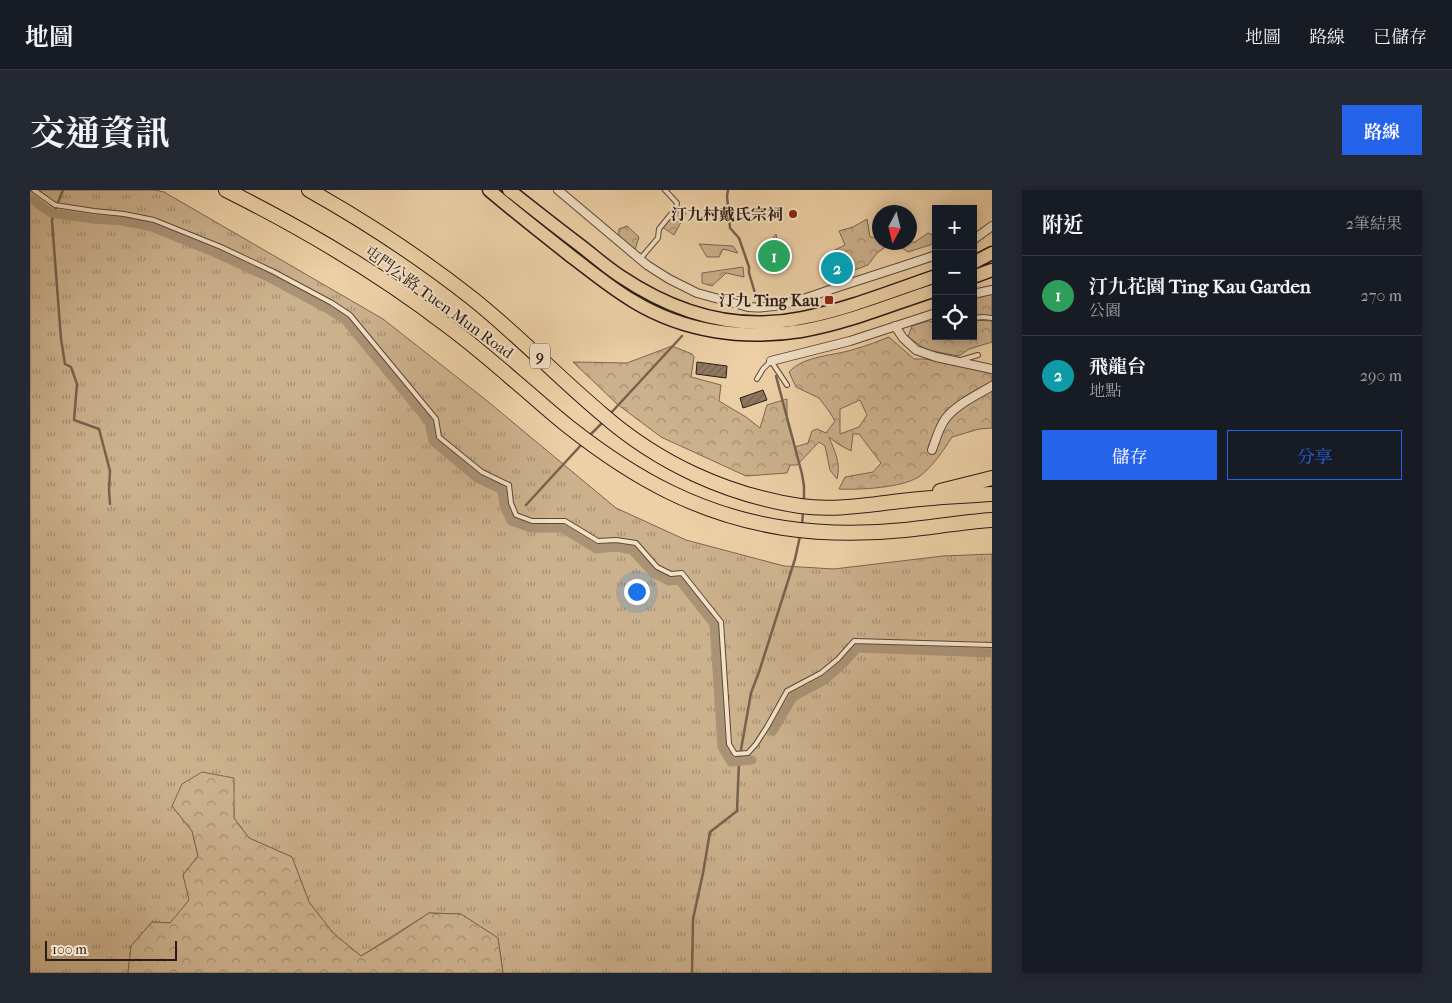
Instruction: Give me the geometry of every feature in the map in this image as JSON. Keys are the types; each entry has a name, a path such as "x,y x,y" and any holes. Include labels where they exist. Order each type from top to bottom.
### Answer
{"highway":[{"name":"屯門公路 Tuen Mun Road","path":"226,190 342,253 380,278 468,342 567,426 598,449 625,468 673,495 706,508 756,523 785,528 841,533 905,530 992,520"},
{"name":"屯門公路 Tuen Mun Road","path":"309,190 369,225 472,298 531,348 603,415 626,433 679,466 706,480 755,497 823,508 915,500 937,492 962,491"},
{"path":"962,491 992,478"},
{"path":"962,491 992,494"}],"main road":[{"path":"489,190 609,286 634,302 658,314 709,330 736,334 768,335 803,330 850,319 932,291"},
{"path":"509,190 618,275 641,290 671,305 710,318 766,323 804,318 854,304 932,277"},
{"path":"977,261 992,253"},
{"path":"977,276 992,270"}],"street":[{"path":"558,190 654,269 688,290 736,305 755,308 775,306 803,299 932,256"},
{"path":"977,237 992,226"},
{"path":"977,293 992,290"},
{"path":"771,361 850,341 932,315"},
{"path":"895,326 903,338 916,350 936,357 992,370"},
{"path":"932,450 938,431 954,409 992,386"}],"lane":[{"path":"34,190 54,205 154,220 230,251 332,303 350,315 436,418 439,437 482,472 509,485 511,503 516,515 532,521 565,521 598,541 616,540 636,543 657,567 670,574 682,573 722,622 729,744 735,754 748,753 756,744 787,691 821,673 854,641 992,646"},
{"path":"640,259 658,238 659,229 676,208 677,203 665,190"},
{"path":"977,318 992,318"},
{"path":"958,361 978,355"},
{"path":"757,379 771,361 787,385"}],"green space":[{"path":"30,190 155,190 164,192 383,319 486,400 616,508 686,540 784,566 834,569 943,556 992,554 992,973 503,973 498,938 461,914 429,913 361,956 333,933 309,902 292,857 249,838 234,818 233,778 172,806 192,831 198,856 183,875 190,900 170,923 152,922 131,946 128,973 30,973"},
{"path":"675,212 686,213 674,235 661,226"},
{"path":"867,219 870,237 872,237 872,250 881,250 868,265 849,272 830,275 846,258 833,251 845,245 839,231 853,227"},
{"path":"627,226 639,237 635,250 627,253 618,246 619,229"},
{"path":"928,233 932,234 932,244 917,249 917,241"},
{"path":"776,234 782,265 771,268 767,246"},
{"path":"699,244 733,246 738,253 723,249 719,257 707,257"},
{"path":"743,267 744,277 726,273 712,286 702,283 702,273"},
{"path":"992,294 992,316 977,317 977,296"},
{"path":"977,320 992,321 992,342 969,349 959,356 927,350 908,337 912,326 932,322 932,340 977,340"},
{"path":"889,337 914,359 925,359 992,372 992,428 979,429 952,437 929,468 912,480 892,486 858,489 839,489 845,477 873,472 881,463 859,434 853,434 851,451 829,437 838,463 837,479 830,470 825,446 819,442 797,465 790,465 787,473 746,476 661,437 617,404 573,362 627,363 672,346 692,354 694,357 691,377 721,385 719,401 760,428 767,405 787,399 787,421 795,447 808,443 812,431 817,429 826,433 835,421 819,398 796,387 789,372 795,366 811,359 847,351","holes":["860,400 867,415 859,427 840,434 840,409"]},
{"path":"202,772 234,778 234,818 249,838 292,857 309,902 333,933 361,956 429,913 461,914 498,938 503,973 128,973 131,946 152,922 170,923 189,900 183,875 198,856 192,831 172,806 182,784"}],"building":[{"path":"850,259 852,270 825,277 822,265"},
{"path":"697,362 727,366 726,378 696,374"},
{"path":"763,390 767,400 743,408 740,398"}],"waterway":[{"path":"63,190 52,221 61,339 65,364 71,367 77,384 74,420 99,429 110,471 110,504"},
{"path":"728,190 730,228 739,238 749,267 755,293"},
{"path":"30,198 51,213 123,221 152,227 270,278 345,320 429,422 433,441 477,478 502,490 504,505 511,521 531,528 562,528 596,549 616,547 632,550 653,573 669,581 679,580 714,624 722,747 731,762 752,760"},
{"path":"610,414 682,336"},
{"path":"776,376 802,474 804,501"},
{"path":"589,436 603,422"},
{"path":"526,505 582,444"},
{"path":"802,526 803,511"},
{"path":"692,973 693,919 710,832 737,811 739,761 751,693 795,559 800,536"},
{"path":"773,731 793,697 825,680 857,648 992,653"}],"place":[{"name":"汀九村戴氏宗祠","path":"793,214"},
{"name":"汀九花園 Ting Kau Garden","path":"774,256"},
{"name":"飛龍台","path":"837,268"},
{"name":"汀九 Ting Kau","path":"829,300"}]}
